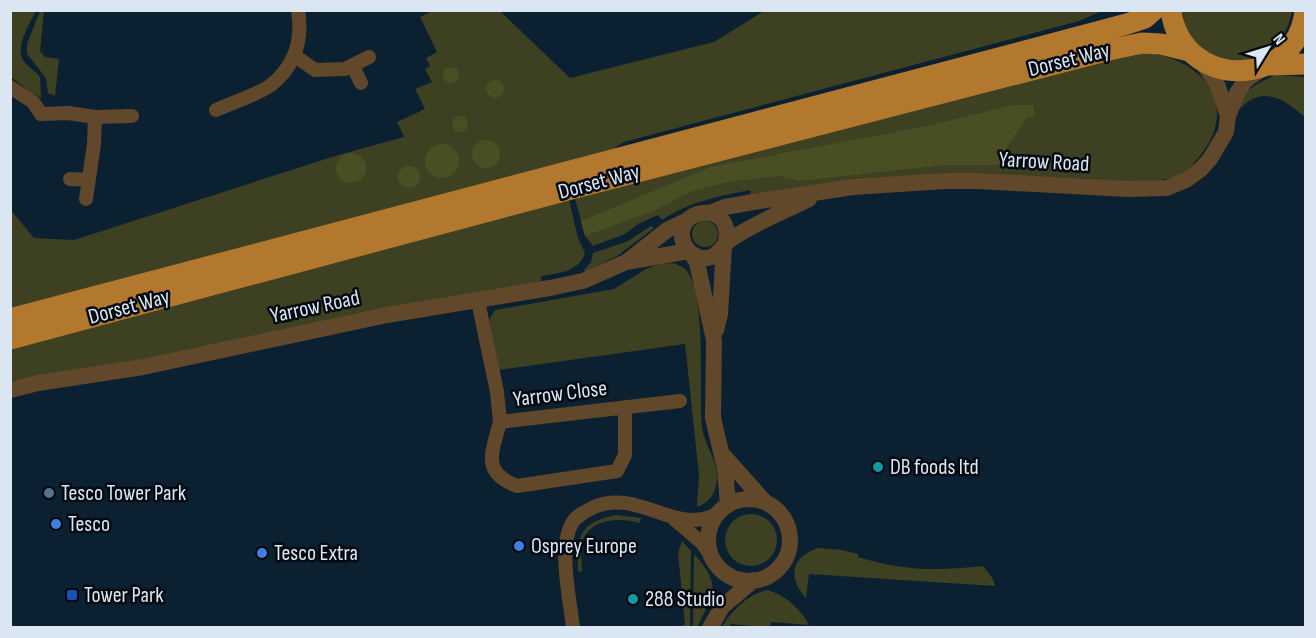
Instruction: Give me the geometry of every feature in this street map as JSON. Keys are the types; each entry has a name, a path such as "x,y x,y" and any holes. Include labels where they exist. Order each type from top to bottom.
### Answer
{"highway":[{"name":"Dorset Way","path":"10,319 1127,24 1145,18 1154,10"},
{"path":"1171,10 1177,33 1196,56"},
{"path":"1266,66 1291,48 1304,24 1305,10"},
{"name":"Dorset Way","path":"10,339 575,188 1109,50 1142,43 1161,44 1196,56 1217,69 1232,72 1247,72 1266,66 1305,64"}],"street":[{"path":"216,110 270,86 283,74 296,56 299,30 298,10"},
{"path":"296,56 315,70 345,69 369,57"},
{"path":"1196,56 1217,84 1228,116"},
{"path":"353,66 361,83"},
{"name":"Yarrow Road","path":"710,213 745,203 853,187 967,181 1128,189 1167,188 1185,180 1210,159 1226,132 1228,116 1237,93 1246,80 1266,66"},
{"path":"10,87 33,102 42,114 68,113 95,117 132,116"},
{"path":"86,199 94,144 95,117"},
{"path":"70,179 89,180"},
{"name":"Yarrow Road","path":"725,245 745,230 820,193"},
{"path":"714,340 697,263 682,239 682,232 688,220 698,213 710,213 717,216 726,227 720,314 714,340 713,418 725,469 722,510 709,532 709,547 724,582 722,608"},
{"name":"Yarrow Road","path":"10,390 38,383 143,367 387,315 583,281 626,262 662,234 688,220"},
{"path":"690,252 702,258 709,258 715,256 725,245"},
{"name":"Yarrow Road","path":"626,262 690,252"},
{"name":"Yarrow Close","path":"478,301 501,422 491,457 495,472 504,481 517,486 616,471 625,455 625,407"},
{"name":"Yarrow Close","path":"501,422 680,401"},
{"path":"673,517 702,543 716,564 733,577 754,580 765,578 775,572 789,549 788,527 776,510 765,502 722,454"},
{"path":"573,627 566,557 568,536 573,522 583,512 602,504 625,502 689,521 706,520 744,500 765,502"},
{"path":"710,627 722,608 754,580"}],"green space":[{"path":"1292,10 1286,29 1276,44 1261,55 1245,60 1228,61 1211,56 1197,45 1187,29 1182,11"},
{"path":"10,11 36,11 24,35 21,55 40,77 41,98 11,77"},
{"path":"40,11 44,11 40,51 45,57 59,59 55,96 48,93 46,78 27,54 27,44"},
{"path":"432,11 500,11 570,78 714,42 764,11 1102,11 1079,21 624,142 613,149 11,310 10,209 34,238 74,240 335,156 404,137 397,122 425,109 415,89 432,82 425,69 430,66 426,58 437,52 420,17"},
{"path":"1124,53 1152,53 1175,60 1191,68 1212,92 1217,107 1216,123 1211,140 1199,157 1185,171 1176,176 1140,182 1061,178 751,195 750,190 694,204 662,220 658,215 638,224 625,234 593,246 585,236 575,199"},
{"path":"451,67 457,69 459,75 457,81 451,83 445,81 443,75 445,69"},
{"path":"1276,75 1305,77 1305,117 1288,104 1264,96 1255,98 1238,111 1243,97 1251,88"},
{"path":"495,80 501,83 504,89 501,95 495,98 489,95 486,89 489,83"},
{"path":"1013,105 1033,105 1035,116 1027,117 1004,152 1015,165 943,165 799,181 779,176 728,182 690,192 653,211 585,236 581,221 711,167 927,126"},
{"path":"460,116 466,118 468,124 466,130 460,132 454,130 452,124 454,118"},
{"path":"486,140 496,144 500,154 496,164 486,168 476,164 472,154 476,144"},
{"path":"442,144 454,149 459,161 454,173 442,178 430,173 425,161 430,149"},
{"path":"351,153 357,154 365,162 365,174 357,182 351,183 345,182 337,174 336,168 337,162 345,154"},
{"path":"409,166 417,169 420,177 417,185 409,188 401,185 398,177 401,169"},
{"path":"569,200 578,238 585,253 573,268 541,276 542,283 172,356 11,381 11,349"},
{"path":"705,221 714,225 718,234 714,243 705,247 696,243 692,234 696,225"},
{"path":"651,226 654,228 617,256 585,272 593,253 628,241"},
{"path":"673,263 685,269 692,281 697,298 701,344 702,427 717,473 716,485 709,500 697,507 699,475 685,344 499,370 490,324 490,318 495,310 614,289 646,269 659,264"},
{"path":"746,514 756,514 766,518 773,525 777,540 773,555 766,562 756,566 746,566 736,562 729,555 725,545 725,535 729,525 736,518"},
{"path":"616,515 641,518 640,523 615,520 606,521 592,528 582,542 582,571 578,572 578,549 582,533 594,522"},
{"path":"682,541 691,551 690,627 671,627 685,625 678,553"},
{"path":"818,548 842,550 875,562 905,567 950,569 983,566 993,579 995,586 809,574 806,598 796,583 795,569 802,557"},
{"path":"694,554 709,574 712,582 711,598 697,628 693,627"},
{"path":"767,590 792,603 809,625 771,622 770,627 731,624 729,627 722,627 741,604"}],"place":[{"name":"DB foods ltd","path":"878,467"},
{"name":"Tesco Tower Park","path":"49,493"},
{"name":"Tesco","path":"56,524"},
{"name":"Osprey Europe","path":"519,546"},
{"name":"Tesco Extra","path":"262,553"},
{"name":"Tower Park","path":"72,595"},
{"name":"288 Studio","path":"633,599"}]}
